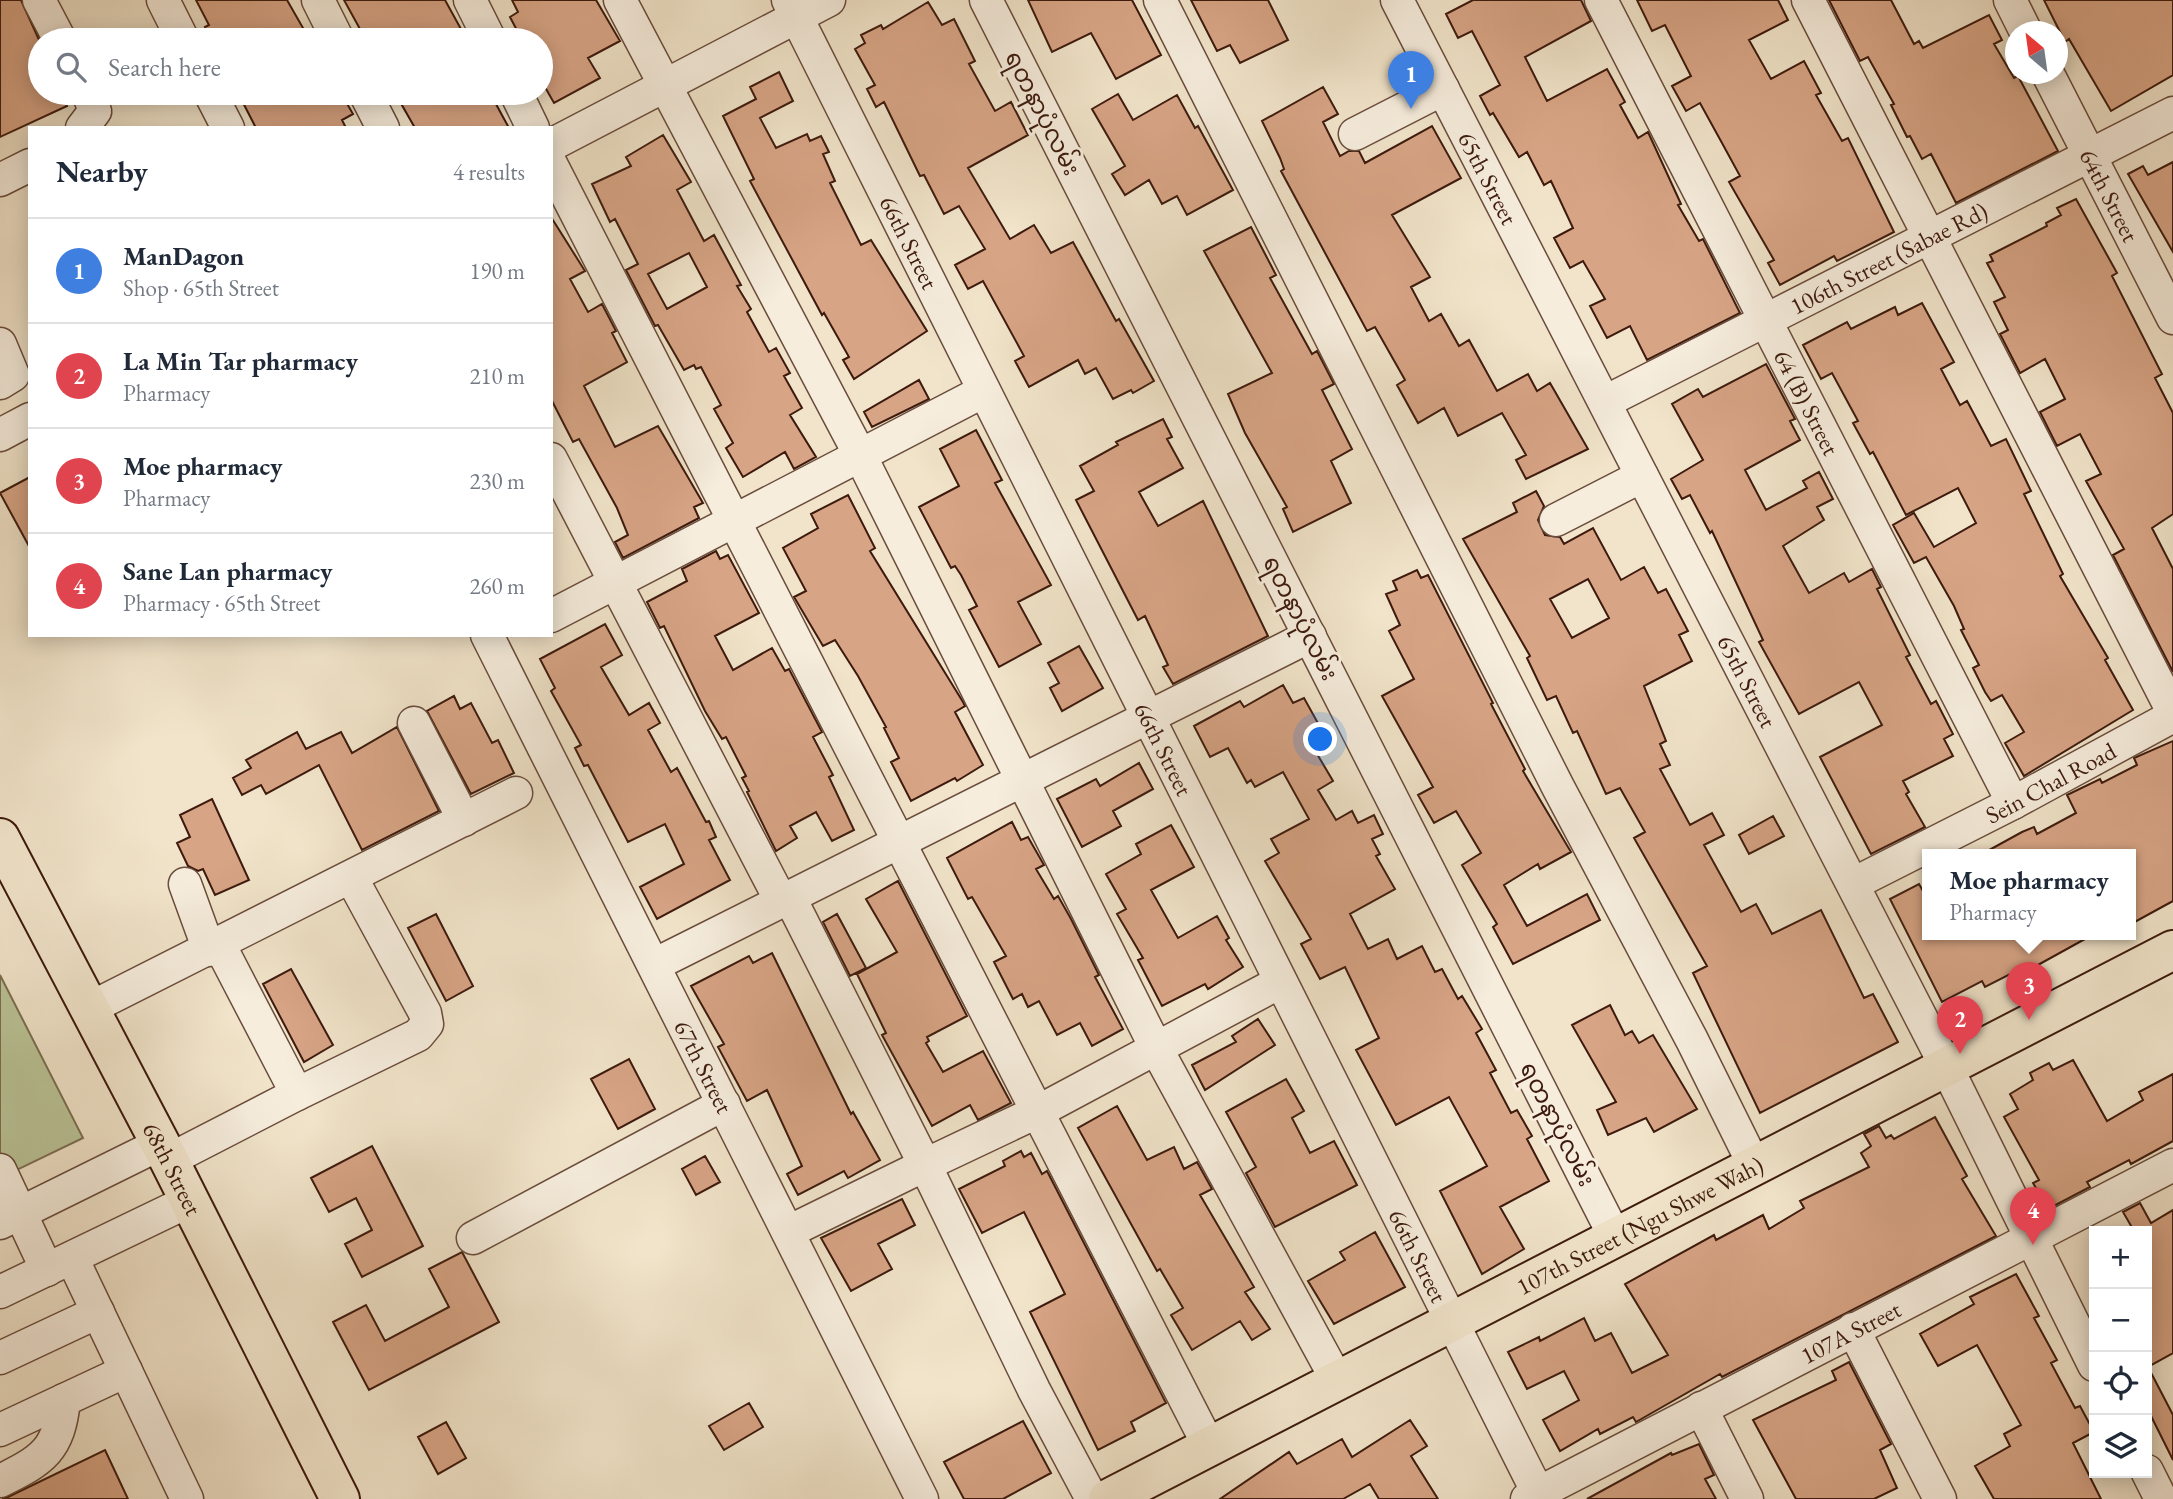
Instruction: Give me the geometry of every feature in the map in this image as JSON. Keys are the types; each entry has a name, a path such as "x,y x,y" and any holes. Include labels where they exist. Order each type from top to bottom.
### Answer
{"main road":[{"name":"68th Street","path":"0,838 164,1152 340,1499"},
{"name":"107th Street (Ngu Shwe Wah)","path":"1108,1499 2173,950"}],"street":[{"path":"39,0 54,28"},
{"path":"163,0 177,28"},
{"path":"318,0 332,28"},
{"path":"470,0 484,28"},
{"path":"620,0 860,455 1156,1048 1337,1380"},
{"path":"553,144 664,86 792,8 828,0"},
{"name":"ရတနာပုံလမ်း","path":"986,0 1615,1237"},
{"path":"1160,0 1558,787 1692,1040 1754,1165"},
{"name":"65th Street","path":"1397,0 1946,1066 2089,1355"},
{"name":"64 (B) Street","path":"1601,0 2013,803"},
{"path":"1808,0 2173,714"},
{"path":"2010,0 2020,21"},
{"name":"66th Street","path":"792,8 1451,1321 1535,1497"},
{"name":"64th Street","path":"2053,84 2173,318"},
{"path":"1355,134 1443,89"},
{"path":"84,126 95,111 93,105"},
{"path":"216,105 227,126"},
{"path":"371,105 382,126"},
{"path":"522,105 532,126"},
{"name":"106th Street (Sabae Rd)","path":"1605,402 2173,113"},
{"path":"0,180 28,166"},
{"path":"553,168 1040,1111 1209,1446"},
{"path":"0,344 13,375 0,383"},
{"path":"553,615 984,391"},
{"path":"0,435 28,420"},
{"path":"553,463 925,1165 1034,1390 1092,1499"},
{"path":"1556,520 1642,476"},
{"path":"654,965 1310,636"},
{"name":"67th Street","path":"499,639 654,965 922,1499"},
{"name":"Sein Chal Road","path":"1922,849 2013,803 2173,714"},
{"path":"414,723 464,820"},
{"path":"88,1009 516,793"},
{"name":"Sein Chal Road","path":"1853,884 1922,849"},
{"path":"10,1218 297,1094 418,1035 427,1024 425,1013 351,877"},
{"path":"185,884 214,947 297,1094"},
{"path":"788,1232 1040,1111 1280,982"},
{"path":"473,1238 724,1104"},
{"name":"107A Street","path":"1535,1497 1701,1408 2173,1165"},
{"path":"0,1170 10,1218 60,1264 98,1312 178,1492"},
{"path":"0,1292 189,1201"},
{"path":"0,1358 98,1312"},
{"path":"1853,1329 1940,1499"},
{"path":"0,1430 126,1371"},
{"path":"0,1481 34,1465 52,1447 61,1426 64,1400"},
{"path":"1701,1408 1747,1499"},
{"path":"2150,1478 2161,1499"}],"green space":[{"path":"0,975 83,1138 0,1178"}],"building":[{"path":"0,0 21,0 34,28 28,28 28,105 67,106 0,137"},
{"path":"196,0 287,0 303,28 206,28 209,25"},
{"path":"344,0 445,0 460,28 359,28"},
{"path":"512,0 596,0 620,41 588,58 600,78 554,103 553,28 516,28 510,17 518,12"},
{"path":"1028,0 1132,0 1161,55 1116,79 1091,33 1052,52"},
{"path":"1191,0 1268,0 1288,40 1240,63 1230,45 1217,51"},
{"path":"1473,0 1581,0 1591,21 1525,57 1547,101 1607,69 1625,102 1620,105 1638,138 1648,132 1681,204 1678,205 1699,241 1703,239 1740,313 1647,360 1630,326 1607,338 1590,306 1605,299 1583,261 1570,268 1554,238 1573,228 1551,181 1544,185 1527,152 1519,157 1493,113 1490,115 1480,96 1500,85 1472,31 1458,38 1446,14"},
{"path":"1637,0 1778,0 1788,20 1749,40 1771,79 1804,61 1821,93 1816,95 1842,141 1848,138 1894,232 1837,261 1834,256 1780,285 1768,263 1774,260 1729,182 1740,176 1700,103 1686,111 1672,86 1691,76 1665,25 1652,31"},
{"path":"1829,0 1891,0 1914,44 1919,41 1923,48 1989,15 2002,40 1994,44 2005,63 2005,84 2022,84 2058,151 1956,203 1931,154 1922,159 1910,136 1907,137 1891,105 1894,104 1868,57 1860,61"},
{"path":"2044,0 2173,0 2173,75 2111,111 2068,40 2068,21 2054,21"},
{"path":"928,2 942,25 954,19 975,61 969,64 995,111 1011,102 1028,135 968,168 1010,239 1034,225 1051,253 1073,242 1116,321 1119,319 1154,381 1133,393 1131,390 1113,399 1096,368 1085,374 1078,360 1029,387 1015,361 1024,356 983,281 968,289 955,265 985,249 959,206 944,214 924,175 920,176 884,102 876,107 867,89 875,85 855,49 865,43 861,35 881,25 883,29"},
{"path":"779,72 793,101 760,118 776,148 807,134 810,141 821,136 829,152 823,154 835,181 830,183 861,245 871,240 927,331 854,379 843,360 849,357 824,313 822,315 750,181 754,179 723,116 756,99 750,87"},
{"path":"1323,87 1338,114 1323,122 1340,156 1349,151 1359,151 1365,163 1432,126 1461,178 1392,215 1430,277 1411,287 1429,321 1441,314 1459,346 1469,340 1497,391 1528,374 1537,391 1550,383 1588,449 1526,479 1516,460 1526,455 1502,413 1458,436 1444,408 1418,423 1397,385 1405,380 1375,327 1367,331 1281,171 1284,169 1280,158 1262,121"},
{"path":"1118,94 1133,120 1177,95 1195,128 1198,126 1233,190 1187,215 1177,196 1162,204 1149,180 1125,195 1112,174 1125,166 1092,109"},
{"path":"244,105 348,105 353,114 342,120 345,126 255,126"},
{"path":"402,105 497,105 508,126 414,126"},
{"path":"663,135 691,182 677,190 704,241 714,235 741,285 737,286 751,309 747,312 769,352 776,348 790,373 784,376 802,408 790,415 816,457 794,469 785,452 743,477 726,448 733,443 714,409 721,405 701,367 696,369 694,365 684,370 658,325 655,326 626,270 638,264 615,219 610,222 592,184 631,166 626,157","holes":["689,253 707,287 667,309 648,274"]},
{"path":"2173,162 2173,252 2128,174 2143,166 2148,175"},
{"path":"2076,199 2117,273 2112,276 2162,374 2155,378 2173,413 2173,514 2152,528 2173,569 2173,672 2113,555 2124,549 2086,481 2101,474 2080,434 2057,446 2040,412 2065,399 2045,359 2020,373 2000,334 2008,330 1994,302 2005,297 1987,263 1993,261 1990,255 2047,226 2046,223 2061,215 2057,208"},
{"path":"553,220 585,271 570,279 588,312 602,304 616,331 612,333 627,362 584,386 615,447 658,426 703,503 694,507 699,518 623,558 615,542 628,535 617,508 579,439 573,442 553,403"},
{"path":"1251,227 1276,275 1270,278 1312,354 1317,351 1334,384 1322,390 1352,449 1331,461 1351,503 1293,532 1283,509 1287,507 1245,433 1228,394 1272,373 1204,251"},
{"path":"1922,303 1954,362 1941,369 1960,405 1967,401 1991,446 2006,439 2031,491 2024,494 2063,574 2060,576 2108,658 2105,660 2133,710 2024,776 2005,743 2024,732 2002,695 1991,701 1985,692 1973,668 1979,665 1961,630 1964,629 1954,606 1926,557 1914,563 1893,525 1914,513 1934,547 1976,523 1958,488 1906,515 1873,452 1870,454 1853,423 1858,421 1832,373 1821,379 1803,345 1847,322 1851,329 1895,307 1898,315"},
{"path":"1766,364 1795,419 1790,421 1800,440 1745,470 1766,510 1807,488 1803,481 1819,472 1833,499 1817,507 1824,520 1783,546 1809,593 1844,573 1849,582 1872,569 1881,587 1877,589 1910,655 1906,657 1931,704 1936,701 1953,734 1944,739 1953,756 1903,781 1909,792 1906,794 1925,827 1871,854 1820,757 1882,725 1859,682 1799,714 1759,642 1763,640 1712,531 1710,533 1690,495 1682,499 1671,479 1703,460 1672,404 1698,389 1703,397"},
{"path":"919,380 929,399 872,427 864,412"},
{"path":"1163,419 1172,437 1167,439 1183,468 1139,492 1158,526 1203,501 1268,636 1173,684 1163,667 1168,665 1145,616 1138,620 1076,500 1094,491 1080,466 1118,445 1116,442"},
{"path":"976,430 1002,480 995,483 1051,585 1018,602 1041,644 999,667 969,610 977,606 955,566 951,568 919,507 959,486 940,449"},
{"path":"28,478 28,544 0,493"},
{"path":"1536,491 1544,506 1538,520 1545,535 1560,537 1564,544 1593,528 1621,580 1644,567 1658,593 1666,589 1688,631 1679,635 1692,661 1644,686 1666,741 1660,744 1670,765 1660,769 1690,825 1712,813 1724,835 1704,845 1741,912 1756,904 1772,934 1821,910 1864,998 1873,994 1898,1042 1760,1113 1693,973 1707,966 1634,838 1645,832 1620,788 1606,794 1577,731 1573,733 1556,696 1547,700 1527,658 1530,656 1463,539 1517,512 1513,503","holes":["1588,579 1609,618 1572,638 1550,599"]},
{"path":"848,495 875,548 870,551 965,706 955,712 983,765 957,781 955,778 911,801 891,762 899,758 884,728 886,727 858,676 835,640 823,646 794,597 806,591 783,548 818,528 811,514"},
{"path":"716,551 720,559 728,555 759,613 715,636 733,670 772,648 785,671 789,669 822,732 813,737 833,775 829,777 854,830 832,841 816,812 790,826 797,838 776,851 747,792 749,791 742,778 746,776 726,737 722,739 705,711 664,626 660,628 647,602 687,581 682,569"},
{"path":"1417,570 1421,578 1428,575 1525,769 1523,771 1571,852 1540,869 1538,864 1504,885 1527,926 1587,894 1600,920 1513,964 1493,927 1497,924 1462,865 1481,853 1456,811 1434,823 1418,795 1433,787 1382,696 1414,679 1389,631 1400,625 1386,594 1397,590 1393,581"},
{"path":"605,624 622,655 601,667 629,715 649,703 660,723 648,730 671,772 677,768 706,822 709,821 716,837 709,840 730,880 657,919 640,887 684,864 665,824 628,842 588,765 584,766 575,748 581,745 551,691 555,688 540,659"},
{"path":"1079,646 1103,688 1062,711 1050,688 1059,683 1048,663"},
{"path":"1283,685 1293,703 1304,698 1324,734 1310,742 1333,781 1318,790 1336,820 1352,811 1358,823 1374,815 1383,834 1372,839 1380,854 1376,856 1395,889 1350,914 1368,949 1388,939 1397,959 1422,946 1435,972 1442,969 1458,999 1462,996 1482,1029 1476,1033 1496,1070 1490,1073 1511,1113 1517,1110 1532,1136 1527,1139 1549,1181 1500,1207 1524,1249 1482,1274 1440,1191 1487,1166 1449,1097 1396,1125 1356,1050 1379,1038 1345,967 1320,979 1301,944 1311,939 1265,861 1279,853 1271,839 1309,819 1283,772 1255,787 1251,780 1247,783 1228,748 1210,757 1194,726 1240,701 1244,707"},
{"path":"454,696 460,709 471,703 492,743 498,740 514,773 471,794 427,711"},
{"path":"397,727 439,811 362,850 319,765 266,794 261,785 242,795 233,778 251,768 246,760 297,732 306,749 341,732 352,753"},
{"path":"2173,741 2173,901 2136,921 2136,849 1991,849 2034,827 2037,834 2076,813 2067,795 2100,779 2102,783 2137,765 2134,758"},
{"path":"1139,763 1153,789 1113,811 1121,826 1082,847 1057,799 1096,779 1100,786"},
{"path":"212,799 249,880 215,895 203,869 198,871 188,866 177,843 190,837 180,815"},
{"path":"1773,816 1784,836 1749,854 1739,835"},
{"path":"1012,822 1021,840 1028,837 1044,865 1036,869 1054,899 1058,896 1071,919 1099,975 1095,977 1123,1029 1092,1046 1080,1023 1057,1035 1039,1001 1028,1007 1022,994 1013,999 994,962 1006,956 972,897 968,899 947,858"},
{"path":"1171,825 1194,867 1151,890 1178,938 1217,916 1229,938 1226,940 1243,967 1208,989 1205,984 1162,1006 1138,960 1143,958 1117,914 1126,909 1106,874 1141,854 1136,844"},
{"path":"898,881 967,1016 927,1037 929,1041 926,1043 943,1072 983,1051 1011,1103 978,1120 970,1105 932,1126 882,1035 886,1033 857,974 897,952 866,899"},
{"path":"1919,884 1922,889 1922,940 2083,940 2027,971 2024,967 1985,987 1982,981 1942,1002 1890,899"},
{"path":"436,914 473,986 446,1001 408,928"},
{"path":"837,914 866,968 850,976 823,922"},
{"path":"772,953 851,1114 853,1112 880,1160 848,1178 844,1171 798,1195 787,1174 802,1166 767,1090 747,1101 718,1047 724,1044 691,986 749,956 753,963"},
{"path":"291,969 333,1045 304,1062 263,984"},
{"path":"1610,1005 1625,1035 1632,1031 1639,1043 1653,1035 1697,1109 1654,1132 1646,1118 1608,1135 1597,1110 1616,1102 1572,1025"},
{"path":"1258,1019 1275,1045 1205,1090 1192,1065 1236,1042 1232,1036"},
{"path":"629,1059 655,1109 618,1129 591,1079"},
{"path":"2073,1060 2107,1121 2143,1100 2139,1092 2173,1074 2173,1141 2131,1164 2129,1160 2087,1182 2090,1187 2048,1209 2033,1183 2039,1180 2004,1117 2018,1109 2010,1094 2033,1080 2030,1073 2049,1063 2053,1070"},
{"path":"1286,1079 1304,1111 1292,1118 1310,1153 1334,1141 1357,1185 1275,1227 1246,1173 1256,1167 1226,1112"},
{"path":"1117,1106 1147,1160 1174,1147 1184,1169 1197,1162 1212,1189 1200,1195 1254,1287 1245,1292 1270,1329 1252,1340 1240,1321 1192,1350 1171,1315 1183,1308 1160,1269 1157,1271 1078,1128"},
{"path":"1935,1117 1967,1176 1962,1179 1996,1236 1722,1377 1720,1374 1636,1422 1633,1417 1600,1434 1598,1429 1560,1451 1543,1420 1579,1400 1564,1371 1527,1389 1508,1352 1539,1337 1540,1341 1584,1318 1595,1341 1611,1333 1632,1373 1668,1355 1625,1284 1714,1235 1716,1240 1763,1215 1769,1229 1804,1208 1800,1201 1869,1167 1861,1153 1871,1146 1864,1134 1879,1126 1886,1138 1891,1135 1894,1139"},
{"path":"372,1146 423,1246 362,1277 345,1244 372,1230 356,1198 329,1212 311,1178"},
{"path":"1021,1151 1024,1157 1031,1153 1042,1174 1047,1171 1166,1403 1131,1422 1135,1431 1098,1450 1030,1312 1065,1294 1024,1212 982,1233 959,1189 1005,1166 1003,1161"},
{"path":"705,1156 720,1182 696,1195 682,1169"},
{"path":"902,1199 915,1225 878,1244 892,1269 851,1291 821,1238"},
{"path":"2140,1203 2151,1223 2173,1210 2173,1353 2152,1365 2152,1226 2131,1226 2123,1212"},
{"path":"1375,1232 1405,1287 1334,1324 1308,1281 1345,1260 1340,1252"},
{"path":"462,1252 499,1322 369,1390 333,1322 366,1305 385,1341 449,1307 429,1269"},
{"path":"2016,1274 2039,1316 2034,1318 2057,1360 2051,1363 2075,1408 2080,1406 2089,1423 2089,1435 2073,1443 2101,1499 1994,1499 1975,1466 2010,1446 2004,1434 2021,1425 1977,1345 1938,1366 1920,1334 1974,1304 1970,1297"},
{"path":"1849,1362 1891,1444 1880,1450 1897,1488 1874,1499 1796,1499 1753,1420 1836,1380 1832,1371"},
{"path":"2152,1375 2173,1415 2173,1460 2152,1418"},
{"path":"749,1403 763,1427 724,1450 709,1426"},
{"path":"1410,1420 1427,1446 1411,1456 1438,1499 1379,1499 1370,1484 1343,1499 1220,1499 1289,1452 1297,1464 1342,1439 1352,1457"},
{"path":"1023,1421 1051,1473 1003,1499 964,1499 944,1462"},
{"path":"446,1422 466,1458 438,1474 418,1437"},
{"path":"1699,1444 1714,1475 1705,1479 1716,1499 1587,1499 1671,1453 1672,1455"},
{"path":"105,1450 128,1499 2,1499 8,1497"}],"place":[{"name":"ManDagon","path":"1411,109"},
{"name":"Moe pharmacy","path":"2029,1020"},
{"name":"La Min Tar pharmacy","path":"1960,1054"},
{"name":"Sane Lan pharmacy","path":"2033,1245"}]}
